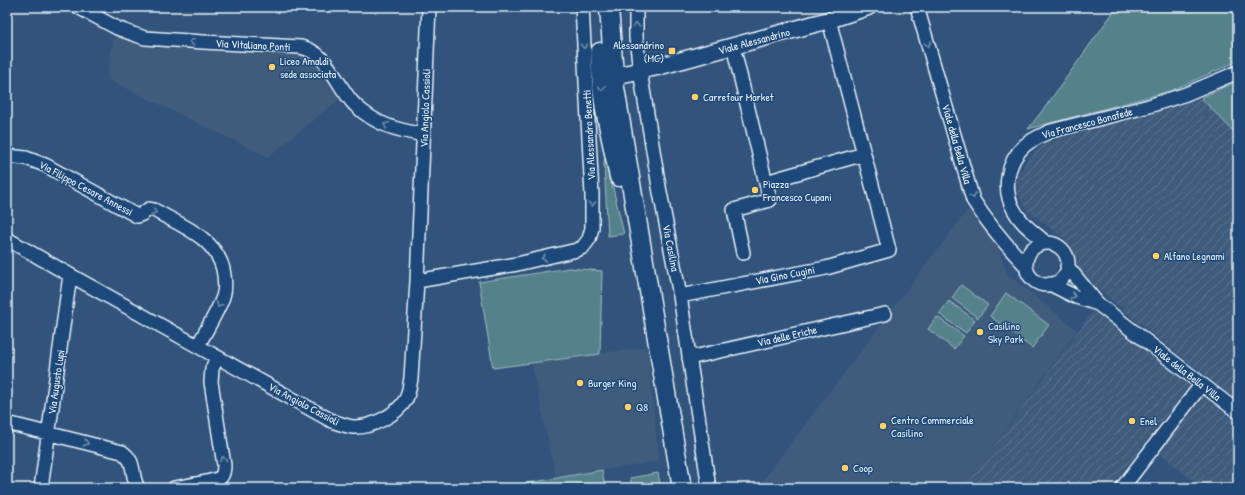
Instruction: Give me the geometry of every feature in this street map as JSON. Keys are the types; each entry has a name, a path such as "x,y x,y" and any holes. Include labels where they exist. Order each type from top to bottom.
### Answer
{"main road":[{"path":"599,7 602,87 607,121 613,153 623,191 632,220 642,242"},
{"path":"609,7 614,76 622,130 642,242 682,488"}],"street":[{"name":"Via Vitaliano Ponti","path":"78,7 128,32 150,38 308,48 322,58 347,96 362,111 388,126 424,135"},
{"name":"Via Angiolo Cassioli","path":"7,238 70,275 332,421 353,427 372,423 389,415 405,400 411,378 417,281 429,7"},
{"name":"Via Alessandro Benetti","path":"417,281 517,264 571,252 580,249 591,235 592,195 582,7"},
{"name":"Via Casilina","path":"636,7 636,37 640,71 659,187 680,296 709,488"},
{"name":"Viale Alessandrino","path":"614,76 640,71 829,20 868,7"},
{"name":"Viale della Bella Villa","path":"917,7 973,200 979,210 1026,266 1031,278 1036,282 1050,284 1076,298 1098,304"},
{"path":"766,182 864,154 829,20"},
{"path":"732,46 770,200 734,210 744,253"},
{"name":"Via Francesco Bonafede","path":"1046,243 1024,223 1014,211 1008,198 1007,188 1009,172 1013,160 1024,146 1036,138 1051,132 1162,102 1186,94 1238,72"},
{"name":"Via Gino Cugini","path":"680,296 826,268 889,250 864,154"},
{"name":"Via Filippo Cesare Annessi","path":"7,156 26,158 45,165 134,215 139,216 149,209 154,210 198,234 211,245 220,260 224,274 225,288 221,302 198,346"},
{"path":"1026,266 1026,260 1032,250 1041,244 1046,243"},
{"name":"Viale della Bella Villa","path":"1046,243 1053,244 1064,252 1067,259 1067,266 1098,304 1238,412"},
{"path":"1050,284 1062,278 1067,266"},
{"name":"Via Augusto Lupi","path":"41,488 70,275"},
{"name":"Via delle Eriche","path":"689,358 885,314"},
{"path":"174,488 214,480 223,474 224,464 211,376 217,357"},
{"path":"1122,488 1202,384"},
{"path":"7,423 122,452 131,462 135,482 138,488"}],"shaded area":[{"path":"115,33 154,48 302,55 308,57 322,72 339,99 268,157 107,79"},
{"name":"Alfano Legnami","path":"1201,98 1238,136 1238,402 1088,280 1080,271 1066,240 1027,210 1017,193 1018,176 1028,159 1045,143"},
{"path":"970,207 990,229 1008,275 1077,330 963,488 757,488"},
{"path":"1095,308 1191,384 1110,488 963,488"},
{"path":"647,347 659,461 556,478 532,363"},
{"path":"1202,394 1238,423 1238,488 1190,488 1195,482 1158,452"}],"green space":[{"path":"1117,7 1238,7 1238,61 1170,91 1028,129 1046,106"},
{"path":"1238,80 1238,136 1201,98"},
{"path":"605,157 624,234 608,236 604,163"},
{"path":"569,268 602,271 600,354 493,368 479,282"},
{"path":"961,285 988,305 978,318 952,298"},
{"path":"1006,293 1049,325 1032,348 990,316"},
{"path":"949,301 975,320 966,333 939,314"},
{"path":"937,317 964,336 954,349 928,329"},
{"path":"602,470 605,488 501,488"},
{"path":"658,473 661,488 632,488 630,478"}],"place":[{"name":"Alessandrino (MC)","path":"672,51"},
{"name":"Liceo Amaldi sede associata","path":"272,67"},
{"name":"Carrefour Market","path":"695,97"},
{"name":"Piazza Francesco Cupani","path":"755,190"},
{"name":"Alfano Legnami","path":"1156,256"},
{"name":"Casilino Sky Park","path":"980,332"},
{"name":"Burger King","path":"580,383"},
{"name":"Q8","path":"628,407"},
{"name":"Enel","path":"1132,421"},
{"name":"Centro Commerciale Casilino","path":"883,426"},
{"name":"Coop","path":"845,468"}]}
